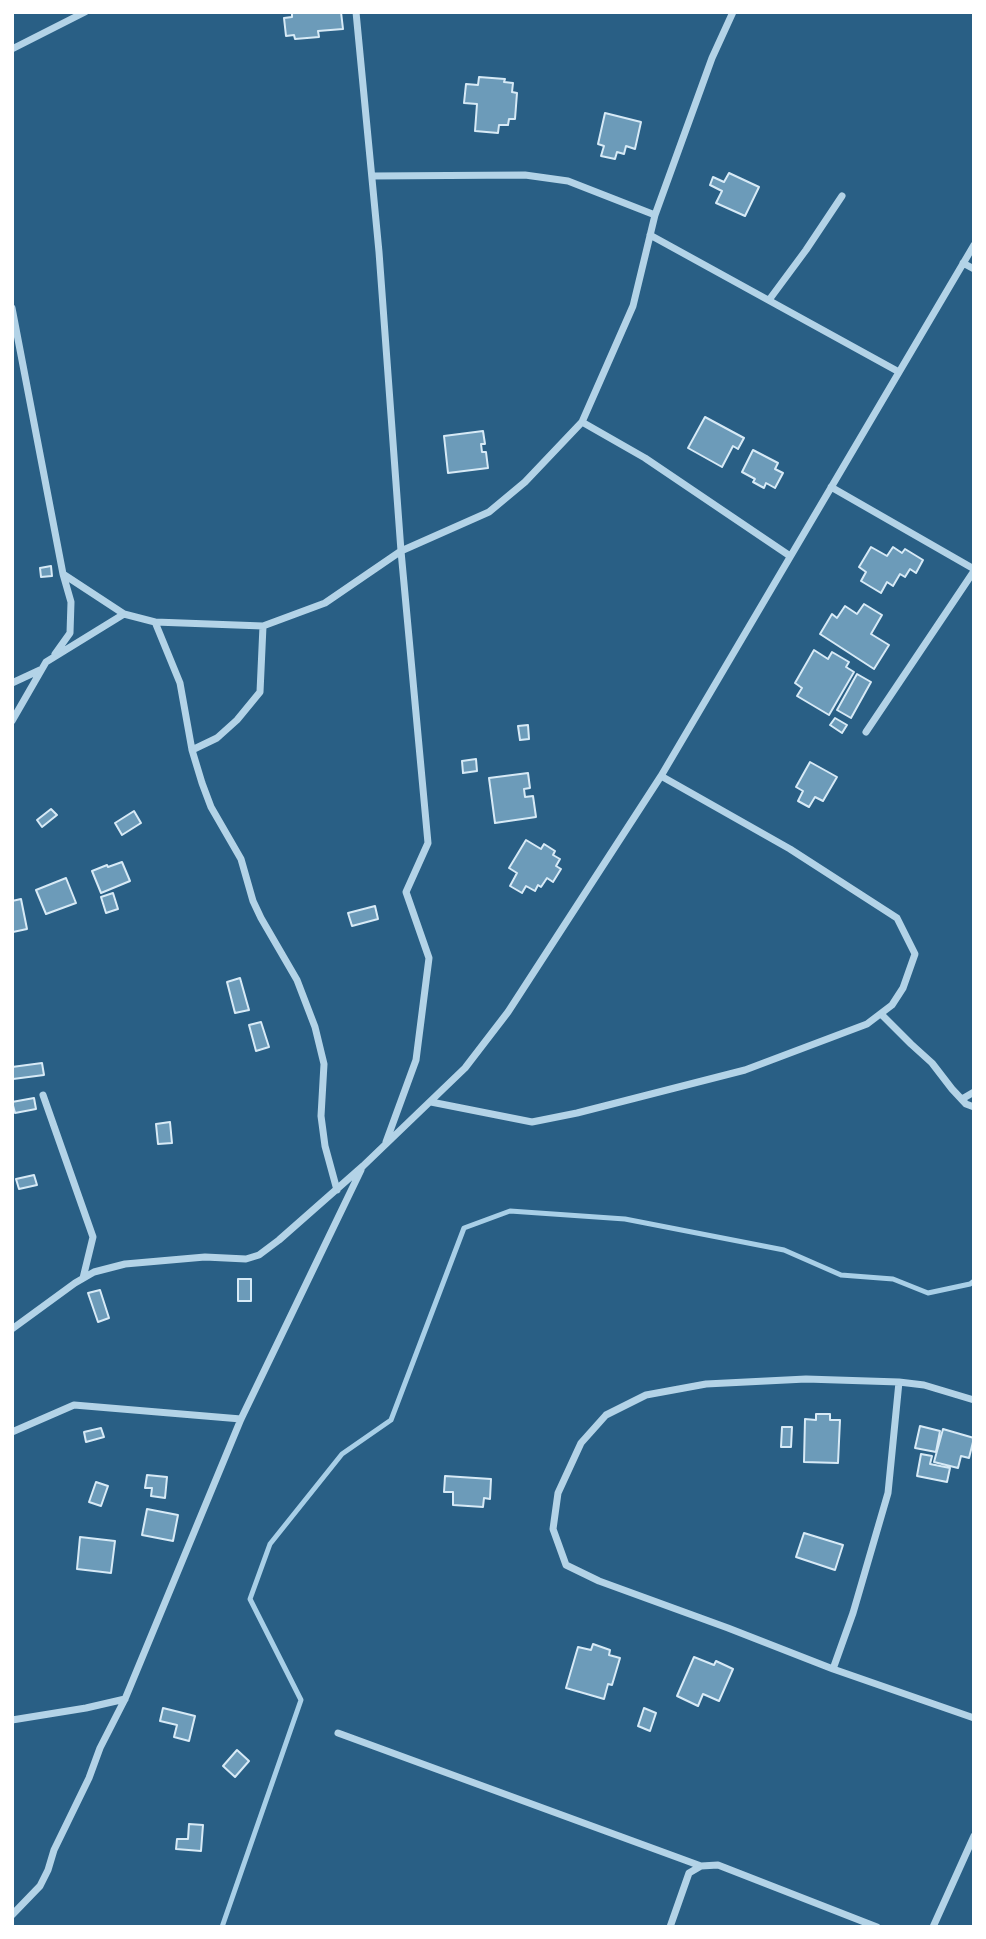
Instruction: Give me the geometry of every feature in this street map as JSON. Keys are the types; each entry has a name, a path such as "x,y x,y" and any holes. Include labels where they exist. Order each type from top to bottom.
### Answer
{"street":[{"path":"12,49 85,12"},
{"path":"356,12 428,843 406,892 429,958 416,1060 385,1145"},
{"path":"63,573 124,614 155,622 263,626 325,603 401,551 489,512 525,482 582,422 633,306 655,215 712,58 733,12"},
{"path":"372,176 496,174 547,178 568,181 655,215"},
{"path":"769,300 842,195"},
{"path":"650,234 899,372"},
{"path":"12,1329 94,1272 125,1264 205,1257 246,1259 259,1255 337,1190 465,1068 508,1012 661,776 974,244"},
{"path":"963,263 974,269"},
{"path":"12,308 63,573 71,602 70,633 52,658"},
{"path":"582,422 645,458 790,556"},
{"path":"831,486 974,570 866,732"},
{"path":"12,721 46,662 124,614"},
{"path":"155,622 180,683 192,750 211,807 241,859 253,901 297,980 315,1027 324,1064 321,1116 325,1146 337,1190"},
{"path":"192,750 216,738 237,720 260,692 263,626"},
{"path":"12,683 41,670"},
{"path":"431,1102 532,1122 577,1113 745,1070 867,1024 892,1005 903,988 915,954 897,918 790,849 661,776"},
{"path":"881,1014 932,1063 952,1089 974,1107"},
{"path":"962,1099 974,1092"},
{"path":"43,1095 93,1237 83,1278"},
{"path":"12,1915 40,1885 48,1870 54,1850 125,1699 241,1419 363,1166"},
{"path":"974,1400 925,1385 900,1381 806,1379 706,1384 646,1395 606,1415 582,1443 558,1493 553,1529 566,1565 599,1581 832,1669 974,1718"},
{"path":"832,1669 853,1613 888,1493 900,1381"},
{"path":"12,1432 74,1405 241,1419"},
{"path":"12,1720 86,1709 125,1699"},
{"path":"338,1734 701,1866 718,1865 877,1927"},
{"path":"933,1927 974,1836"},
{"path":"670,1927 689,1873 701,1866"}],"building":[{"path":"292,12 341,12 343,29 318,31 319,37 295,39 294,35 286,36 284,18 292,17"},
{"path":"479,77 505,79 504,82 513,83 512,92 517,93 515,119 509,119 508,125 499,125 498,133 475,131 477,104 464,103 466,84 478,85"},
{"path":"605,113 641,122 635,149 626,146 624,154 617,152 615,159 601,156 604,146 598,144"},
{"path":"729,173 759,187 745,216 716,203 722,191 710,185 713,177 724,182"},
{"path":"705,417 744,438 738,449 733,446 722,467 688,448"},
{"path":"483,431 485,444 481,444 482,452 486,452 488,468 448,473 444,436"},
{"path":"753,450 778,463 775,469 783,473 775,488 766,483 764,488 742,472"},
{"path":"871,547 887,556 893,547 902,553 905,549 923,560 916,573 910,569 905,577 900,574 893,586 887,582 881,593 861,581 866,572 859,567"},
{"path":"51,566 52,576 41,577 40,568"},
{"path":"864,604 882,615 871,634 889,645 874,669 820,634 832,614 837,618 845,606 857,614"},
{"path":"814,650 828,659 832,652 849,662 846,667 854,672 829,715 797,696 802,688 795,683"},
{"path":"857,674 871,682 851,718 837,710"},
{"path":"835,718 847,725 842,733 830,725"},
{"path":"528,725 529,739 520,740 518,726"},
{"path":"476,759 477,771 463,773 462,761"},
{"path":"810,762 837,777 823,801 815,797 809,807 798,801 803,791 796,787"},
{"path":"528,773 530,788 524,789 525,797 533,796 536,817 495,823 489,778"},
{"path":"51,809 57,815 42,827 37,820"},
{"path":"134,811 141,823 122,835 115,823"},
{"path":"526,840 541,849 544,844 555,851 553,855 560,859 556,866 561,869 553,882 547,878 535,891 526,886 522,893 510,886 517,873 509,868"},
{"path":"122,862 130,881 101,893 92,871"},
{"path":"66,878 76,903 46,914 36,890"},
{"path":"113,893 118,909 106,913 101,897"},
{"path":"21,899 27,929 13,932 12,901"},
{"path":"375,906 378,919 352,926 348,913"},
{"path":"240,978 249,1010 235,1013 227,982"},
{"path":"261,1022 269,1047 256,1051 249,1025"},
{"path":"42,1063 44,1075 13,1079 12,1067"},
{"path":"34,1098 36,1109 15,1113 12,1102"},
{"path":"170,1122 172,1143 158,1144 156,1124"},
{"path":"34,1175 37,1185 19,1189 16,1179"},
{"path":"238,1279 251,1279 251,1301 238,1301"},
{"path":"100,1290 109,1318 98,1322 88,1293"},
{"path":"816,1414 830,1414 830,1420 840,1420 838,1463 804,1462 805,1419 816,1420"},
{"path":"920,1426 940,1431 936,1452 915,1448"},
{"path":"782,1427 792,1427 791,1447 781,1447"},
{"path":"101,1428 104,1437 86,1442 84,1432"},
{"path":"943,1429 974,1438 969,1458 961,1456 958,1468 934,1462"},
{"path":"921,1454 932,1456 930,1464 950,1468 947,1482 917,1476"},
{"path":"147,1475 167,1477 165,1498 151,1496 152,1488 145,1488"},
{"path":"445,1476 491,1479 490,1499 484,1498 483,1507 453,1505 453,1492 444,1492"},
{"path":"96,1482 108,1486 101,1506 89,1502"},
{"path":"147,1509 178,1515 173,1541 142,1535"},
{"path":"804,1533 843,1545 835,1570 796,1557"},
{"path":"80,1537 115,1541 111,1573 77,1569"},
{"path":"593,1644 610,1650 609,1655 620,1658 612,1685 608,1684 604,1699 566,1688 578,1647 591,1650"},
{"path":"694,1657 714,1665 716,1661 733,1669 719,1701 703,1694 698,1706 677,1696"},
{"path":"163,1708 195,1716 189,1741 174,1737 177,1725 160,1721"},
{"path":"644,1708 656,1713 650,1731 638,1726"},
{"path":"237,1750 249,1761 235,1777 223,1766"},
{"path":"189,1824 203,1825 201,1851 176,1849 177,1839 188,1839"}],"waterway":[{"path":"222,1927 301,1700 250,1599 270,1544 342,1454 391,1420 464,1228 510,1211 625,1219 784,1250 841,1275 893,1279 928,1293 974,1281"}]}
